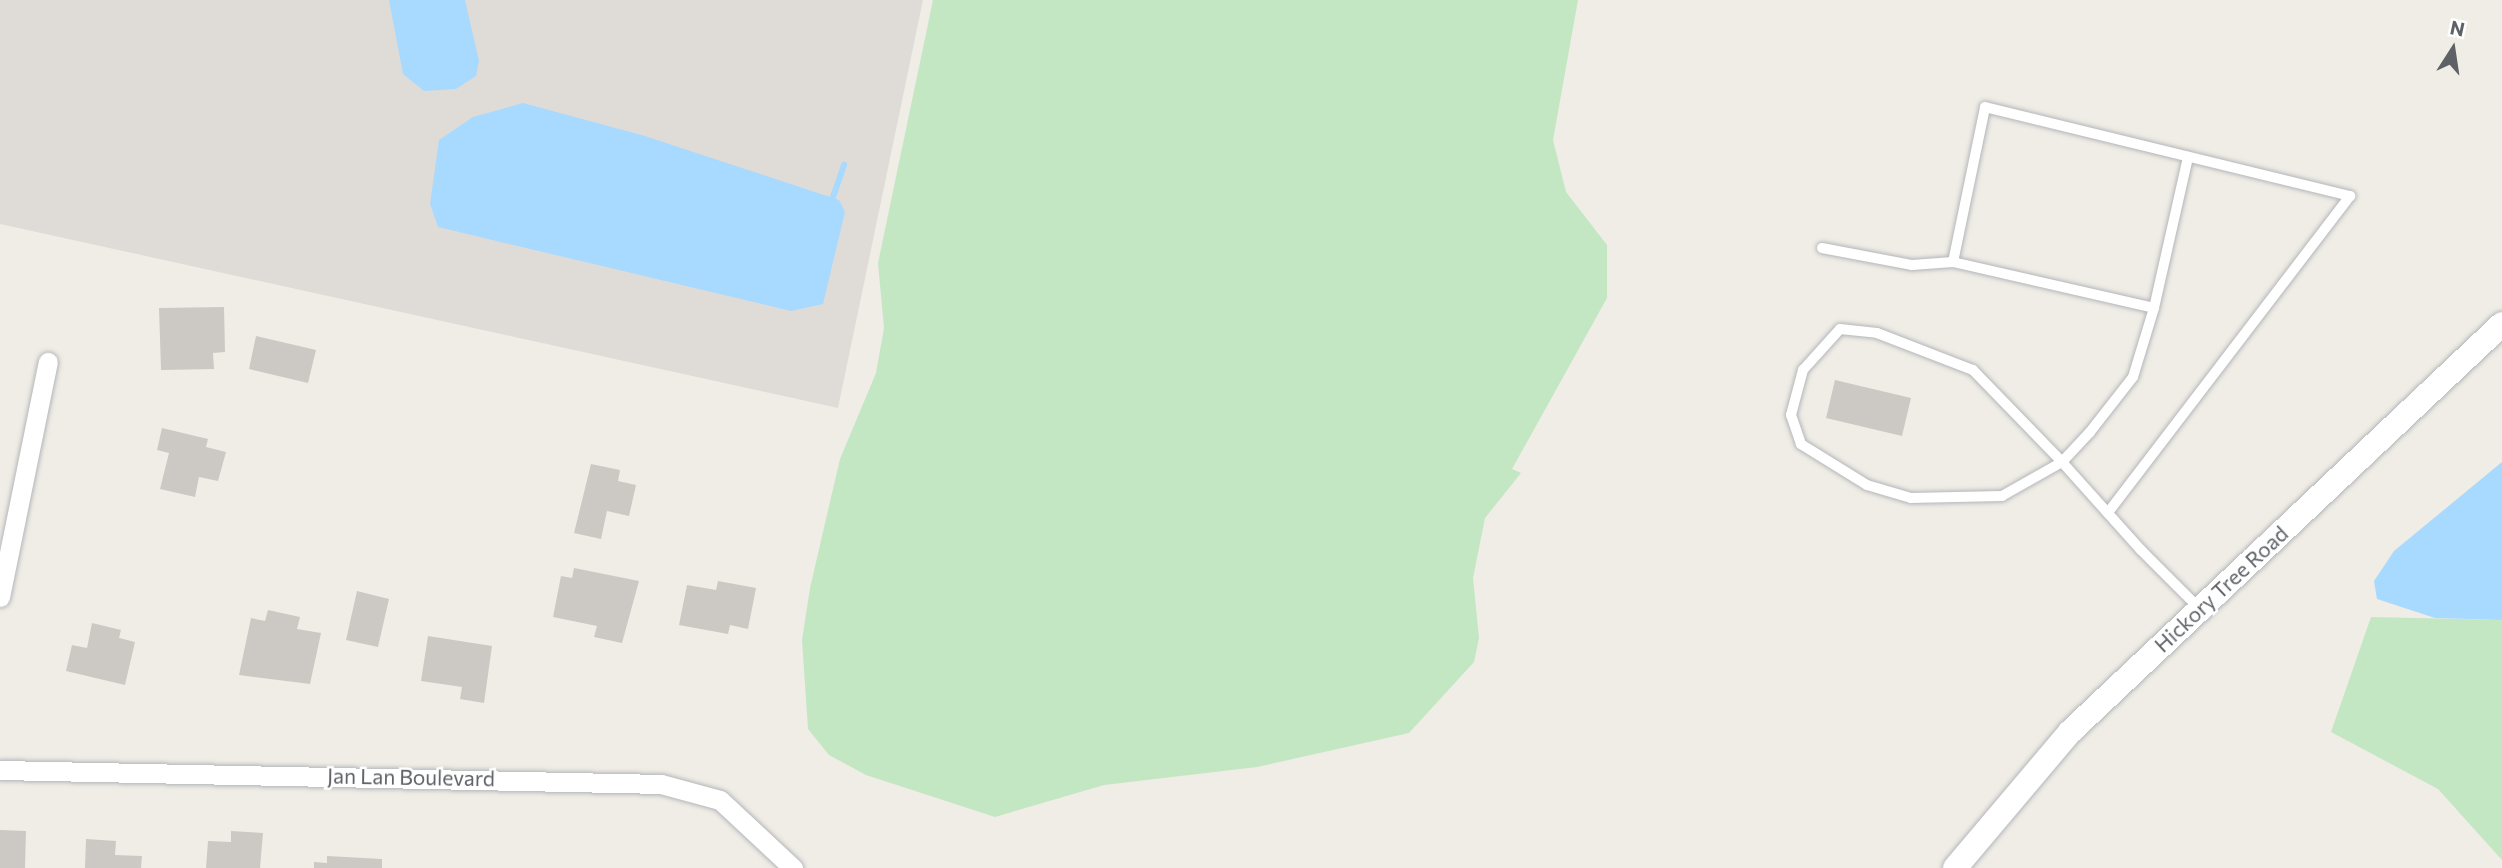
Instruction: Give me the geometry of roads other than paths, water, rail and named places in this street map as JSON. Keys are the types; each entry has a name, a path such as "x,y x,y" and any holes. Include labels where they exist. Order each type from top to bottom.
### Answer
{"street":[{"name":"Hickory Tree Road","path":"1955,868 2070,732 2502,324"},
{"path":"0,597 48,362"},
{"name":"Jan Lan Boulevard","path":"0,770 661,784 720,800 793,868"}],"lane":[{"path":"1953,262 1985,107 2350,196 2108,513"},
{"path":"2188,156 2154,308 2133,377 2062,462 2002,496 1911,498 1867,485 1801,444 1791,415 1803,370 1818,348 1840,329 1877,333 1973,370 2062,462 2200,609"},
{"path":"1822,248 1912,265 1953,262 2154,308"}],"water":[{"path":"389,0 465,0 479,61 476,76 456,89 424,91 403,74"},
{"path":"523,103 645,136 839,200 845,212 823,304 791,311 438,227 430,204 439,140 473,117"},
{"path":"2502,462 2502,620 2435,618 2377,599 2374,581 2394,551"}],"waterway":[{"path":"833,197 844,165"}]}
